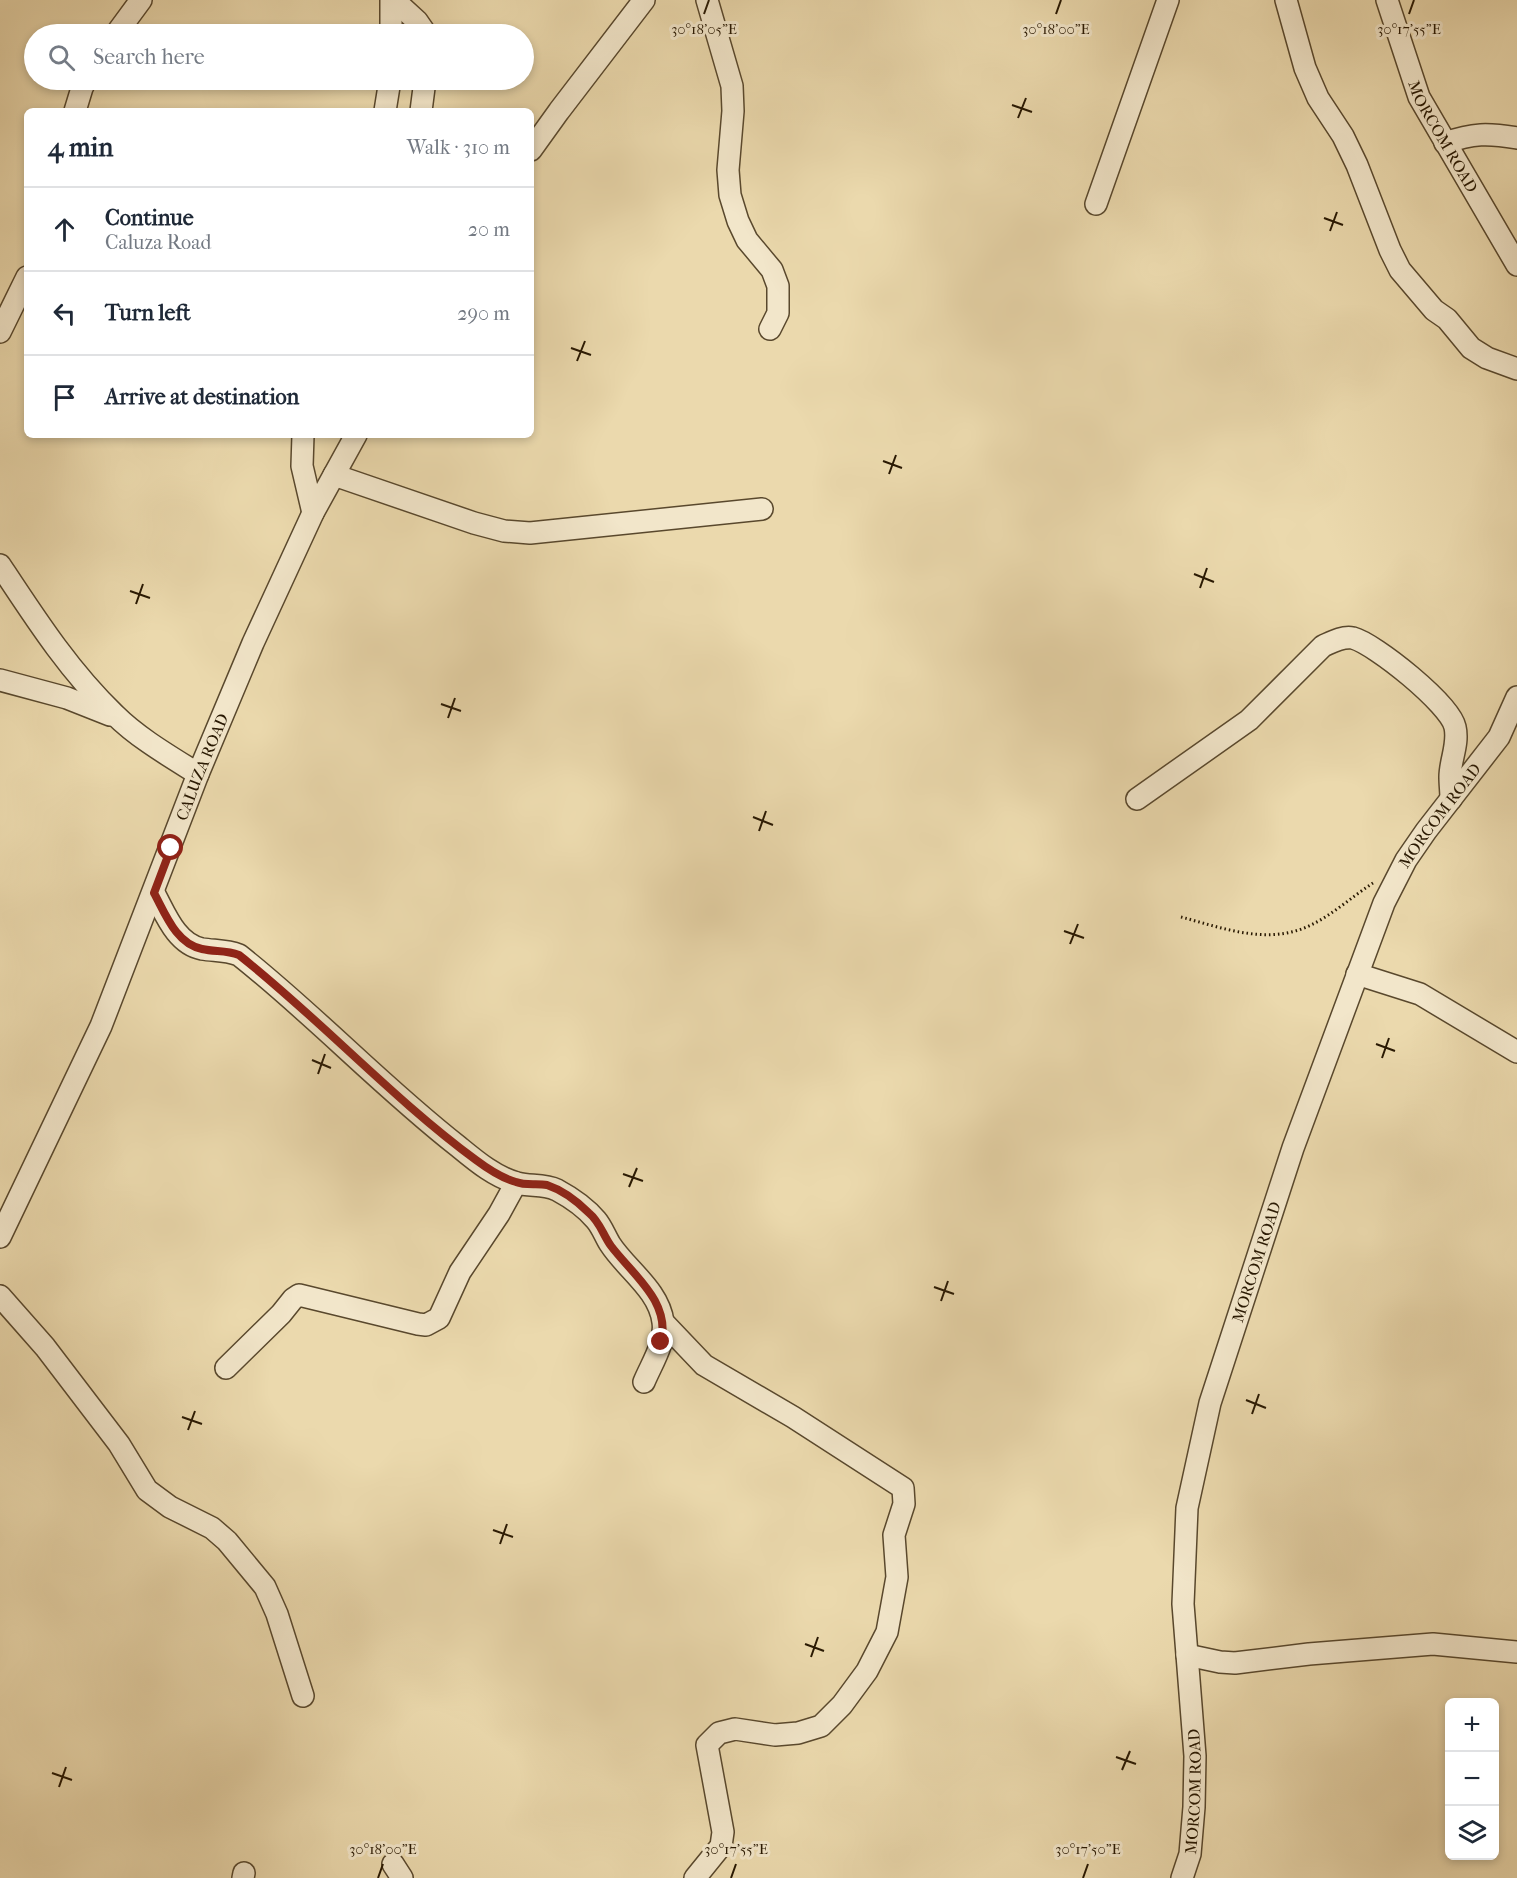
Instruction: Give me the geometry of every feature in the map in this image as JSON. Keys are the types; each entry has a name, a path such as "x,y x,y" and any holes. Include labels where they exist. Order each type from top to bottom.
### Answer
{"street":[{"path":"123,24 141,0"},
{"path":"391,24 392,0"},
{"path":"392,0 419,24"},
{"path":"534,146 644,0"},
{"path":"707,0 732,86 733,111 728,170 730,195 747,240 772,270 778,286 778,313 770,329"},
{"path":"1096,204 1168,0"},
{"path":"1286,0 1305,68 1318,98 1343,136 1357,165 1400,270 1471,348 1487,358 1517,369"},
{"name":"MORCOM ROAD","path":"1387,0 1419,97 1517,265"},
{"path":"76,108 81,90"},
{"path":"385,108 388,90"},
{"path":"421,108 424,90"},
{"path":"1445,143 1482,133 1517,138"},
{"path":"0,332 24,283"},
{"path":"303,438 302,466 313,513"},
{"name":"CALUZA ROAD","path":"1,1232 101,1026 198,774 253,643 313,513 354,438"},
{"path":"334,475 504,531 530,533 762,509"},
{"path":"0,565 56,649 117,717 166,754 198,774"},
{"path":"1137,799 1249,720 1323,646 1338,639 1350,637 1375,648 1436,698 1447,711 1455,725 1456,740 1450,775 1451,800"},
{"path":"0,680 67,698 117,717"},
{"name":"MORCOM ROAD","path":"1182,1878 1190,1854 1195,1787 1195,1756 1183,1604 1187,1508 1210,1403 1293,1148 1384,903 1406,860 1426,831 1499,737 1517,697"},
{"path":"154,893 186,943 202,949 220,950 239,955 458,1146 496,1174 516,1183 546,1185 558,1190 588,1212 597,1221 609,1243 650,1292 658,1305 664,1323 704,1365 793,1417 903,1488 903,1504 894,1535 897,1576 887,1632 867,1671 842,1705 821,1726 798,1733 775,1735 735,1729 719,1733 707,1744 723,1832 716,1853 706,1862 695,1878"},
{"path":"1357,974 1420,994 1517,1052"},
{"path":"226,1368 299,1295 418,1324 433,1323 439,1318 460,1272 499,1214 516,1183"},
{"path":"0,1296 45,1347 119,1444 147,1490 159,1501 212,1528 247,1563 265,1587 277,1614 303,1696"},
{"path":"644,1382 661,1342 664,1323"},
{"path":"1187,1655 1235,1663 1413,1645 1459,1645 1517,1652"}],"path":[{"path":"1181,916 1251,935 1293,932 1312,925 1378,879"}],"route":[{"path":"171,848 154,893 186,943 202,949 230,951 239,955 458,1146 496,1174 520,1184 546,1185 558,1190 588,1212 597,1221 609,1243 658,1305 664,1323 661,1342"}]}
